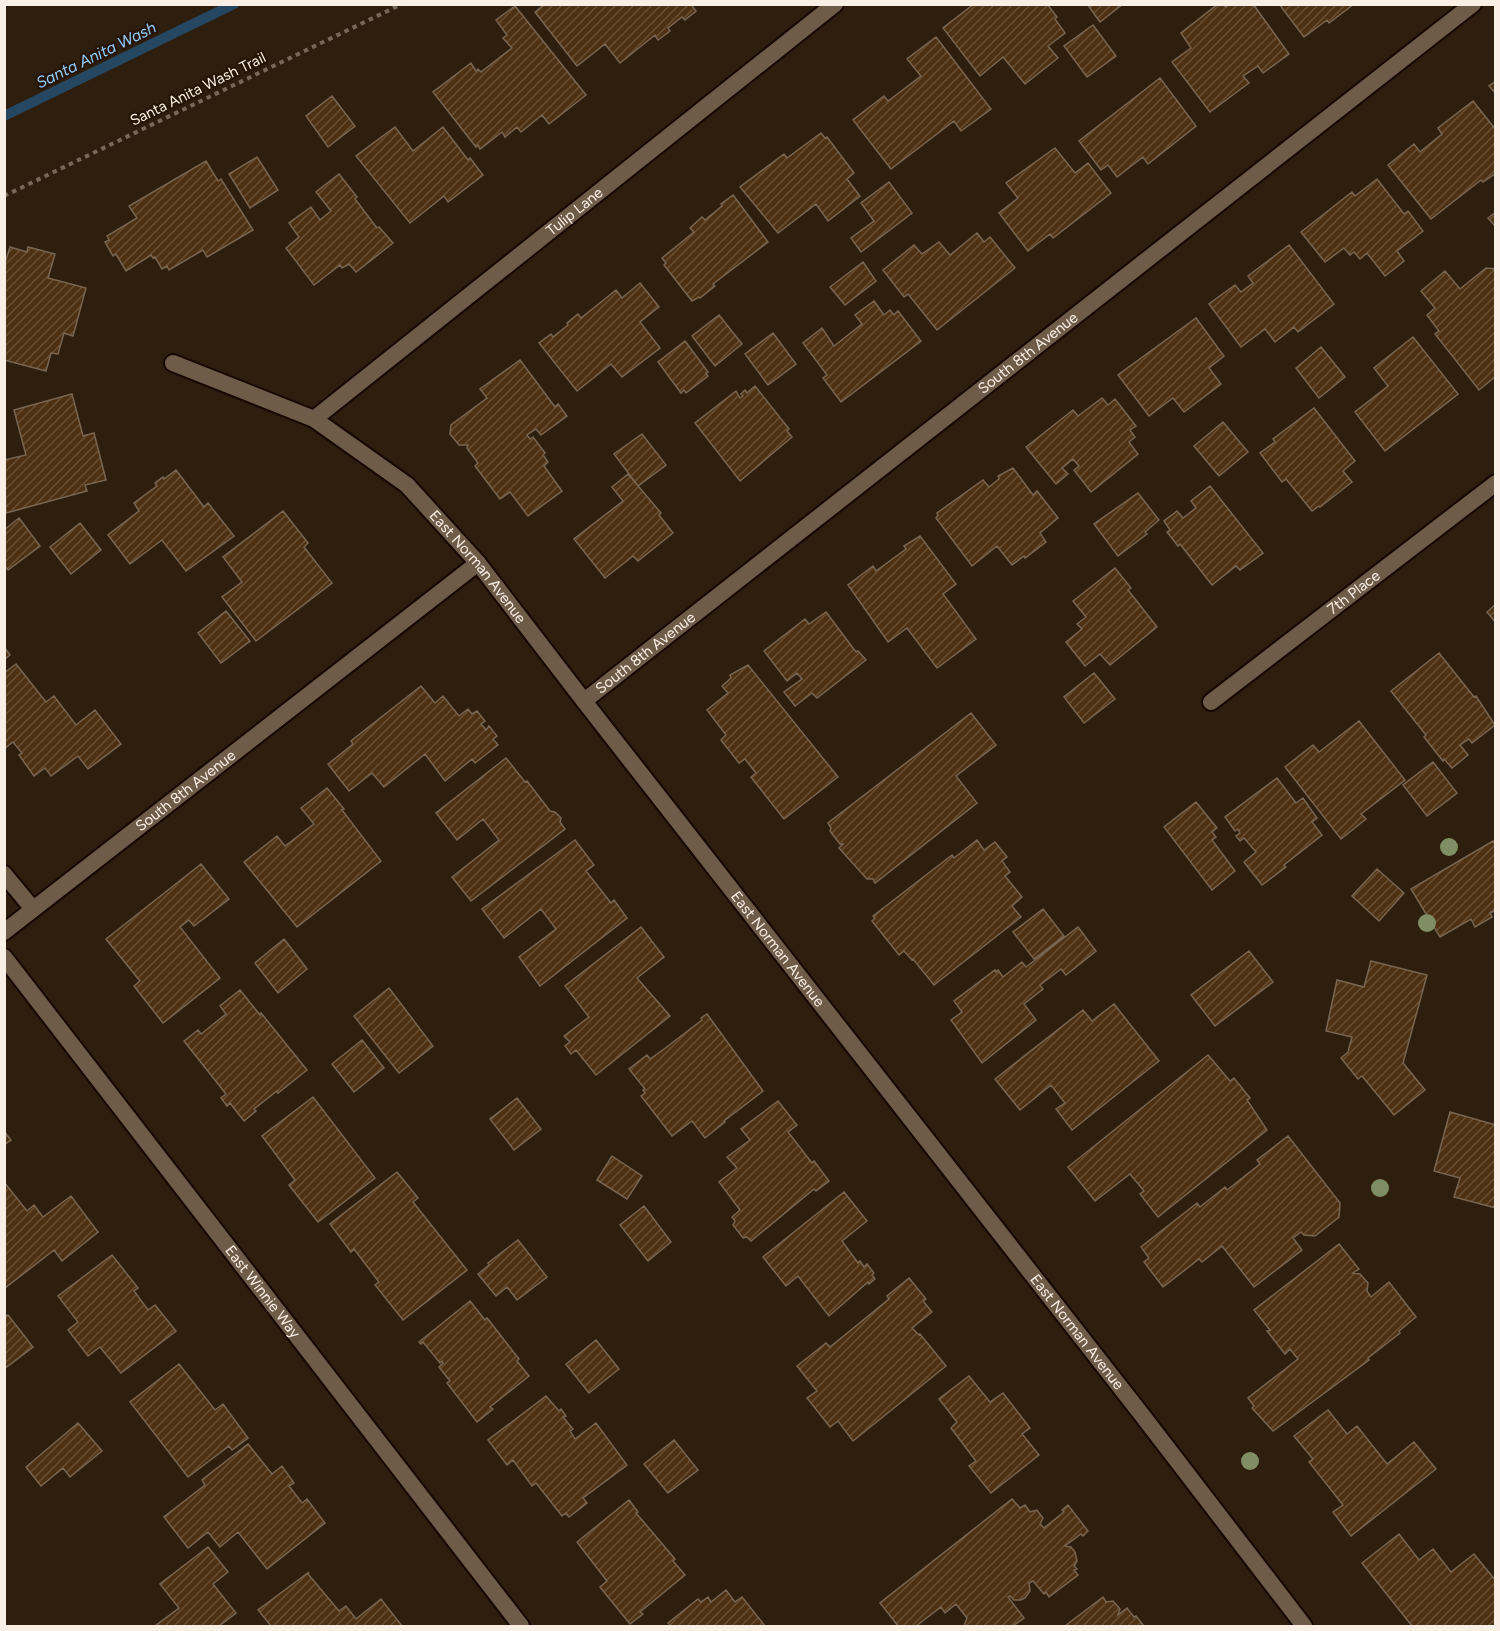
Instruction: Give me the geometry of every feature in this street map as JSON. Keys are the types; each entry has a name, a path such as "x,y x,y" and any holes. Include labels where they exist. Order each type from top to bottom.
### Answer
{"street":[{"name":"Tulip Lane","path":"314,419 835,4"},
{"name":"South 8th Avenue","path":"584,701 1473,4"},
{"name":"East Norman Avenue","path":"174,363 314,419 407,485 478,563 1304,1626"},
{"name":"7th Place","path":"1210,702 1496,483"},
{"name":"South 8th Avenue","path":"4,932 478,563"},
{"path":"4,874 33,909"},
{"name":"East Winnie Way","path":"4,957 521,1626"}],"path":[{"name":"Santa Anita Wash Trail","path":"4,196 402,4"}],"building":[{"path":"545,4 691,4 696,11 685,20 682,17 668,28 670,31 658,40 655,35 620,63 605,44 577,66 535,12"},
{"path":"974,4 1047,4 1065,33 1048,46 1058,58 1025,84 1003,57 980,76 943,28"},
{"path":"1087,4 1123,4 1100,22"},
{"path":"1218,4 1226,7 1229,4 1253,4 1289,54 1263,73 1258,66 1243,76 1249,83 1210,112 1172,62 1191,48 1181,33"},
{"path":"1279,4 1354,4 1329,23 1327,20 1304,37"},
{"path":"515,6 586,95 549,124 542,115 521,132 517,127 505,137 502,132 480,149 478,145 476,147 433,92 471,63 476,71 478,69 481,72 512,48 503,38 507,35 496,20"},
{"path":"1093,25 1116,56 1087,77 1064,46"},
{"path":"936,37 991,109 961,131 954,121 891,169 853,120 884,96 888,101 921,76 907,59"},
{"path":"1160,78 1196,126 1148,164 1143,157 1117,177 1108,165 1101,170 1079,141"},
{"path":"1496,81 1496,94 1489,86"},
{"path":"332,96 355,126 328,147 306,116"},
{"path":"1473,101 1496,130 1496,173 1483,182 1481,180 1431,219 1388,165 1414,144 1420,152 1442,134 1438,128"},
{"path":"395,127 413,151 443,127 468,160 470,158 483,175 448,202 444,196 410,223 356,156"},
{"path":"821,133 825,138 827,137 854,173 847,179 860,196 828,221 816,204 778,233 740,187 784,154 787,158"},
{"path":"1055,148 1075,173 1088,163 1111,193 1053,238 1050,234 1028,251 999,213 1018,198 1006,183"},
{"path":"257,157 278,190 250,208 229,174"},
{"path":"206,161 218,181 221,179 253,230 207,257 203,250 169,270 167,266 162,269 155,257 151,255 126,271 116,254 113,256 105,242 109,240 107,236 137,218 129,206"},
{"path":"339,174 377,228 379,227 393,243 356,272 349,264 342,268 340,265 314,285 286,248 299,237 289,223 311,207 320,220 331,211 316,192"},
{"path":"1377,179 1404,214 1408,211 1423,231 1397,251 1404,261 1385,276 1367,253 1360,259 1354,252 1350,255 1344,248 1325,262 1301,232 1352,192 1355,196"},
{"path":"889,182 912,213 861,252 851,238 874,221 861,203"},
{"path":"733,195 768,242 713,284 715,286 700,298 692,301 664,265 666,263 662,258 694,232 690,228 702,217 705,220"},
{"path":"1496,212 1496,227 1488,218"},
{"path":"977,233 984,242 990,237 1015,268 937,330 908,294 904,297 883,270 914,245 922,254 939,242 950,255"},
{"path":"1289,245 1334,304 1298,332 1294,327 1275,342 1265,329 1241,347 1209,304 1235,285 1241,292 1253,283 1248,276"},
{"path":"10,247 27,252 28,247 55,254 48,278 86,288 73,336 64,333 58,354 51,353 46,371 4,360 4,266"},
{"path":"863,262 876,281 845,305 830,287"},
{"path":"1486,268 1496,269 1496,376 1479,390 1435,334 1439,331 1427,315 1435,308 1421,291 1445,271 1460,289"},
{"path":"640,283 659,307 640,322 660,348 622,377 611,364 577,391 539,343 551,334 553,337 578,314 581,318 616,290 622,298"},
{"path":"874,301 884,315 890,310 894,315 898,311 921,341 841,402 823,378 827,375 803,343 822,328 834,346 862,324 855,315"},
{"path":"719,315 742,344 715,366 692,336"},
{"path":"1196,318 1224,356 1209,368 1221,384 1184,412 1173,398 1149,416 1118,375"},
{"path":"773,333 796,364 768,385 745,354"},
{"path":"1413,337 1458,394 1385,451 1355,412 1388,386 1374,368"},
{"path":"685,341 708,372 706,373 708,376 686,393 684,390 681,393 658,362"},
{"path":"1321,347 1345,377 1319,398 1296,368"},
{"path":"520,360 555,407 558,404 567,416 541,435 536,429 527,435 530,439 533,437 545,453 543,455 548,462 544,466 562,491 528,516 510,492 500,499 475,466 478,463 467,448 468,445 459,445 450,434 451,425 487,398 480,389"},
{"path":"755,386 789,429 787,431 792,437 740,481 695,423 736,391 740,398 745,390 747,393"},
{"path":"72,394 83,436 94,433 106,480 85,485 87,491 6,513 4,460 26,455 14,410"},
{"path":"1102,398 1108,405 1115,399 1136,426 1130,430 1135,437 1129,442 1138,454 1091,492 1074,470 1079,466 1073,459 1062,468 1068,474 1056,484 1026,447 1073,410 1078,416"},
{"path":"1314,408 1355,461 1343,471 1352,482 1312,511 1286,479 1282,482 1260,453 1275,442 1273,439"},
{"path":"1223,422 1248,452 1219,476 1194,446"},
{"path":"642,434 666,465 638,486 614,454"},
{"path":"1013,468 1033,495 1037,491 1058,518 1040,533 1046,542 1025,558 1024,556 1012,565 997,546 972,566 936,518 937,513 983,480 989,487 999,479 998,476"},
{"path":"176,470 204,507 208,503 234,536 186,571 162,540 130,564 108,535 139,511 134,503 157,486 155,483"},
{"path":"628,474 661,513 659,515 673,533 638,561 633,556 605,578 574,539 623,501 612,487"},
{"path":"1210,486 1263,553 1240,570 1236,566 1212,585 1180,544 1178,546 1167,532 1170,530 1164,521 1177,511 1183,518 1196,508 1191,501"},
{"path":"1138,493 1159,520 1145,532 1147,534 1118,556 1094,524"},
{"path":"283,511 308,543 304,547 332,583 256,641 222,597 242,582 223,557"},
{"path":"19,518 40,546 8,570 4,565 4,530"},
{"path":"80,523 101,550 71,574 50,547"},
{"path":"920,536 956,584 943,594 976,639 937,668 907,628 888,642 848,585 873,566 876,571 906,549 904,546"},
{"path":"1115,568 1131,588 1128,590 1157,627 1110,665 1100,654 1085,666 1066,642 1082,629 1077,624 1086,617 1073,601"},
{"path":"1496,604 1496,623 1487,612"},
{"path":"226,611 250,641 221,663 198,633"},
{"path":"826,612 856,652 858,651 866,660 817,698 812,693 795,706 784,692 802,679 797,673 787,681 764,651 805,619 809,624"},
{"path":"4,647 10,655 4,660"},
{"path":"1439,653 1474,697 1476,696 1495,725 1472,743 1469,739 1460,745 1468,755 1452,768 1444,759 1443,761 1424,737 1426,735 1391,691"},
{"path":"16,664 46,702 54,696 76,725 95,710 121,744 88,769 78,756 51,776 45,768 34,776 19,755 22,753 13,742 4,749 4,673"},
{"path":"748,665 838,777 784,819 751,777 756,773 745,759 739,763 721,740 726,735 707,710 728,693 722,686 731,678 730,675"},
{"path":"1094,673 1115,699 1084,723 1064,697"},
{"path":"421,686 435,703 443,696 459,716 468,709 472,714 477,711 485,721 481,724 486,730 489,726 497,736 493,739 498,745 475,763 472,759 445,781 425,754 384,787 372,773 349,791 328,764 353,744 351,741"},
{"path":"971,713 996,745 956,776 977,803 875,883 873,879 867,879 839,848 843,844 840,844 830,831 828,823"},
{"path":"1359,721 1405,780 1361,814 1366,819 1341,839 1285,767 1313,745 1319,752"},
{"path":"506,758 550,811 555,812 561,818 560,822 565,829 471,901 452,877 499,840 483,819 457,840 436,813"},
{"path":"1433,762 1457,793 1427,816 1403,785"},
{"path":"1277,778 1296,803 1303,798 1317,818 1312,822 1322,835 1262,885 1244,862 1256,852 1244,838 1240,841 1236,836 1240,833 1238,829 1235,831 1225,817"},
{"path":"327,788 381,861 297,927 244,862 277,836 285,846 314,824 301,808"},
{"path":"1196,802 1217,828 1212,832 1216,837 1212,840 1235,871 1212,890 1164,827"},
{"path":"575,840 594,865 586,871 611,903 614,900 627,918 540,986 519,957 556,929 541,909 504,938 482,909"},
{"path":"977,840 984,850 995,842 1007,857 1002,861 1010,872 1005,876 1022,897 1012,906 1021,917 934,985 904,951 899,955 872,921 875,918 873,916 952,855 954,858"},
{"path":"1493,841 1496,845 1496,910 1490,913 1492,917 1475,927 1471,919 1440,937 1411,889"},
{"path":"201,864 229,899 194,926 189,920 180,927 220,978 163,1023 134,986 140,981 106,939"},
{"path":"1377,869 1404,893 1379,921 1352,896"},
{"path":"1043,909 1064,936 1034,959 1013,932"},
{"path":"641,927 664,957 637,978 670,1016 596,1075 576,1050 571,1054 565,1046 570,1042 564,1036 589,1017 565,986"},
{"path":"1078,927 1096,951 1066,975 1061,969 1040,985 1043,989 1024,1004 1036,1020 982,1063 951,1020 962,1012 954,1001 995,970 996,972 998,970 1003,977 1022,962 1026,967"},
{"path":"284,939 307,969 278,993 255,963"},
{"path":"1249,951 1273,982 1215,1026 1191,995"},
{"path":"1371,961 1427,975 1403,1063 1425,1090 1394,1115 1362,1076 1358,1079 1341,1058 1348,1052 1352,1037 1326,1031 1337,980 1364,987"},
{"path":"389,988 433,1046 399,1073 354,1016"},
{"path":"240,990 307,1070 254,1109 256,1111 244,1121 230,1103 227,1106 221,1098 226,1094 184,1041 198,1030 201,1034 226,1014 220,1006"},
{"path":"1114,1004 1159,1061 1072,1130 1056,1109 1065,1103 1051,1085 1020,1110 995,1079 1083,1010 1092,1021"},
{"path":"707,1014 763,1091 705,1138 692,1121 672,1136 641,1096 645,1093 643,1090 645,1089 629,1069 647,1055 650,1059"},
{"path":"362,1040 384,1068 354,1092 332,1064"},
{"path":"1208,1055 1230,1081 1234,1078 1250,1098 1247,1100 1267,1130 1158,1217 1140,1194 1144,1191 1130,1174 1095,1201 1068,1167"},
{"path":"313,1097 375,1178 318,1222 289,1185 295,1180 262,1136"},
{"path":"517,1098 541,1129 514,1150 490,1119"},
{"path":"778,1101 797,1125 788,1132 829,1181 816,1191 814,1189 751,1241 747,1237 743,1238 733,1225 735,1221 732,1217 740,1210 719,1182 737,1168 727,1157 750,1140 741,1129"},
{"path":"1450,1112 1496,1125 1496,1208 1454,1197 1460,1178 1434,1171"},
{"path":"4,1131 11,1140 4,1145"},
{"path":"1288,1136 1340,1203 1339,1217 1315,1236 1304,1235 1301,1232 1293,1238 1302,1250 1254,1287 1222,1246 1202,1262 1199,1259 1163,1287 1144,1262 1149,1258 1141,1247 1197,1203 1200,1207 1225,1187 1227,1190 1260,1164 1257,1160"},
{"path":"612,1156 642,1176 627,1199 597,1180"},
{"path":"397,1172 418,1198 413,1202 467,1270 403,1320 375,1285 379,1282 354,1249 351,1252 330,1224"},
{"path":"4,1182 27,1211 34,1205 43,1217 71,1196 98,1232 62,1261 54,1250 5,1288"},
{"path":"844,1192 867,1221 842,1241 858,1263 860,1261 864,1267 867,1264 874,1273 872,1275 875,1279 869,1284 868,1282 829,1316 798,1276 786,1286 763,1257"},
{"path":"644,1206 671,1242 648,1261 620,1225"},
{"path":"518,1240 547,1277 517,1300 507,1287 496,1296 478,1274 489,1265 488,1263"},
{"path":"1339,1244 1359,1269 1353,1273 1360,1274 1368,1283 1367,1291 1371,1297 1389,1282 1416,1317 1368,1358 1369,1360 1273,1431 1252,1408 1254,1406 1248,1398 1298,1359 1290,1349 1285,1354 1254,1310"},
{"path":"112,1255 138,1288 134,1291 148,1310 155,1305 176,1331 121,1373 100,1347 88,1356 68,1330 78,1322 58,1296"},
{"path":"909,1278 926,1299 923,1301 932,1312 912,1328 920,1334 946,1366 853,1441 838,1421 830,1427 807,1398 817,1391 797,1366 826,1343 830,1347 889,1299 887,1296"},
{"path":"470,1301 485,1320 487,1318 519,1359 517,1361 529,1376 490,1407 493,1409 477,1422 447,1383 450,1381 439,1367 442,1361 440,1363 423,1342 421,1344 419,1342"},
{"path":"8,1315 33,1347 4,1369 4,1317"},
{"path":"596,1340 619,1369 589,1393 566,1364"},
{"path":"179,1364 215,1410 223,1404 248,1438 232,1450 229,1446 188,1477 130,1402"},
{"path":"969,1376 990,1402 1003,1393 1030,1428 1022,1434 1039,1455 991,1493 969,1466 976,1461 951,1428 957,1422 939,1399"},
{"path":"546,1396 566,1416 563,1417 573,1429 570,1431 575,1439 596,1423 627,1465 583,1498 587,1503 569,1517 566,1513 562,1516 536,1483 532,1486 513,1460 507,1465 488,1440"},
{"path":"1328,1410 1347,1434 1357,1426 1387,1464 1414,1442 1436,1469 1351,1536 1333,1512 1343,1505 1309,1462 1313,1459 1294,1436"},
{"path":"78,1423 102,1451 70,1477 63,1468 41,1486 26,1467"},
{"path":"674,1440 698,1470 668,1493 644,1464"},
{"path":"248,1444 272,1474 282,1466 294,1483 289,1486 302,1503 307,1499 325,1523 267,1569 238,1532 220,1547 208,1532 188,1548 164,1517 205,1485 202,1480"},
{"path":"1012,1499 1020,1508 1025,1505 1030,1512 1037,1510 1043,1518 1040,1524 1044,1528 1064,1512 1062,1510 1068,1505 1088,1531 1065,1546 1071,1547 1075,1552 1077,1561 1074,1566 1077,1569 1074,1570 1078,1575 1049,1597 1033,1581 1029,1583 1030,1591 1025,1598 1014,1600 1008,1597 1024,1618 1013,1626 964,1626 967,1618 956,1604 945,1613 941,1607 916,1626 898,1626 880,1603"},
{"path":"629,1500 638,1512 636,1513 675,1559 673,1561 685,1575 640,1612 643,1614 630,1624 600,1587 607,1581 577,1542"},
{"path":"1399,1534 1419,1560 1433,1549 1451,1572 1474,1554 1496,1581 1496,1626 1412,1626 1362,1563"},
{"path":"208,1547 228,1572 213,1584 236,1613 219,1626 155,1626 179,1608 160,1584"},
{"path":"309,1572 308,1574 339,1611 346,1606 356,1619 381,1599 402,1626 271,1626 258,1610"},
{"path":"726,1590 735,1602 742,1597 765,1626 671,1626 668,1623 698,1599 701,1602 708,1597 711,1602"},
{"path":"1103,1597 1106,1602 1113,1601 1120,1609 1118,1615 1127,1608 1144,1626 1065,1626"}],"waterway":[{"name":"Santa Anita Wash","path":"4,116 234,4"}]}
